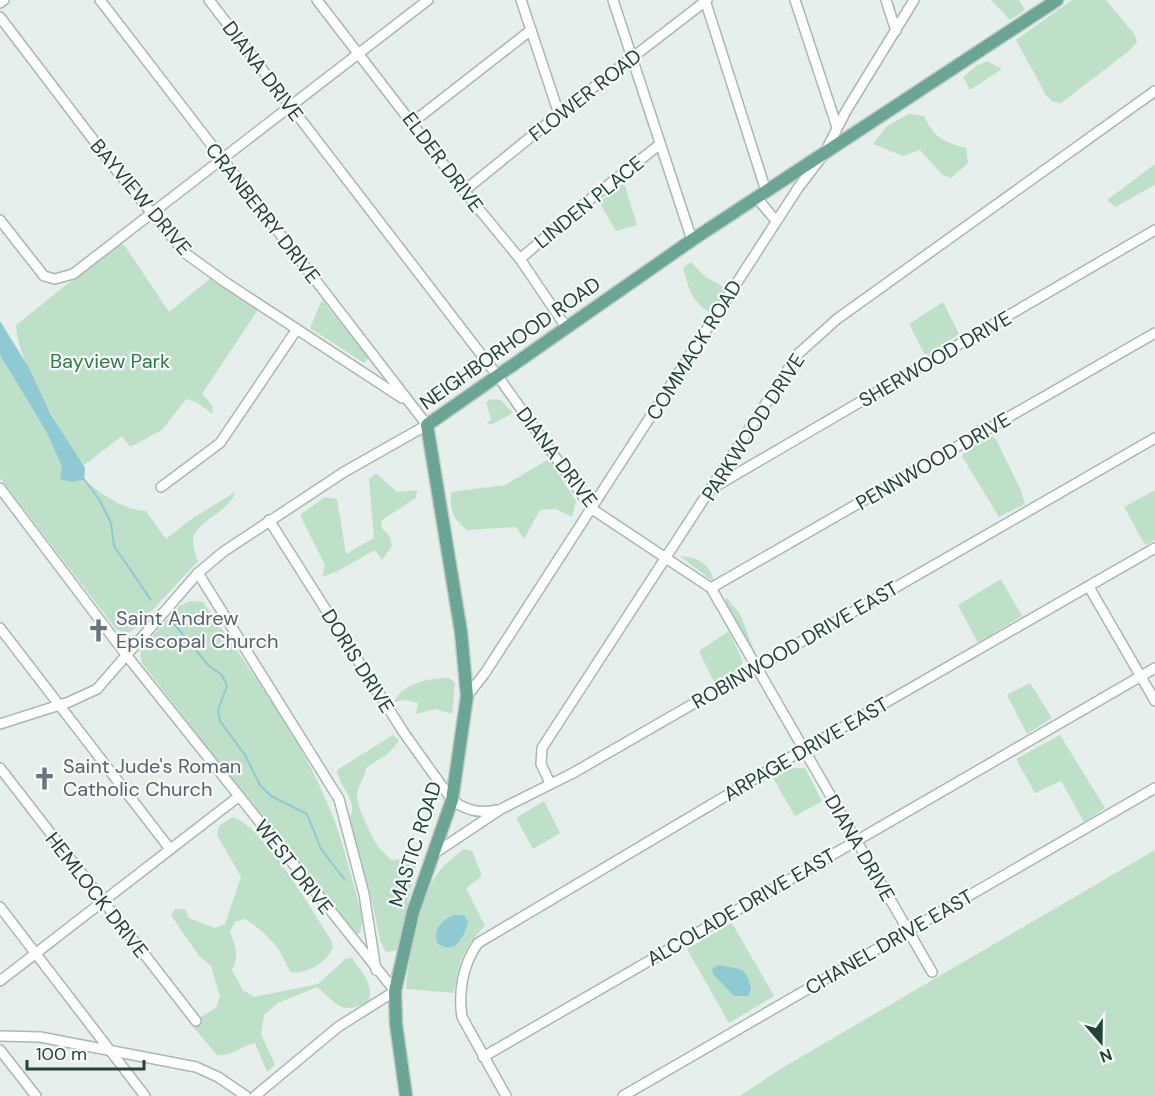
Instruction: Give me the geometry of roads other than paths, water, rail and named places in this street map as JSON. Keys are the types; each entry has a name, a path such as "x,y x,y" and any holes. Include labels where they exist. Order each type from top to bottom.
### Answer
{"main road":[{"name":"NEIGHBORHOOD ROAD","path":"427,425 692,240 1057,0"},
{"name":"MASTIC ROAD","path":"403,1094 395,991 413,912 452,800 466,696 461,632 427,425"}],"street":[{"path":"0,3 4,0"},
{"name":"CRANBERRY DRIVE","path":"100,0 427,425"},
{"name":"DIANA DRIVE","path":"209,0 497,375 592,509 711,588 932,972"},
{"name":"ELDER DRIVE","path":"317,0 464,191 520,259 566,327"},
{"path":"0,220 44,276 56,279 73,274 150,212 428,0"},
{"path":"521,0 558,114"},
{"path":"613,0 692,240"},
{"path":"706,0 762,194 776,221"},
{"name":"FLOWER ROAD","path":"464,191 558,114 706,0"},
{"path":"795,0 837,127"},
{"path":"886,0 896,31"},
{"name":"COMMACK ROAD","path":"466,696 485,673 776,221 824,154 837,127 914,0"},
{"name":"BAYVIEW DRIVE","path":"0,16 150,212 185,253 407,401"},
{"path":"413,122 531,30"},
{"name":"PARKWOOD DRIVE","path":"550,783 541,764 542,748 714,487 798,354 821,331 1155,91"},
{"name":"LINDEN PLACE","path":"520,259 584,204 659,145"},
{"name":"SHERWOOD DRIVE","path":"714,487 1155,230"},
{"path":"161,487 220,443 297,329"},
{"name":"PENNWOOD DRIVE","path":"711,588 1155,333"},
{"name":"NEIGHBORHOOD ROAD","path":"0,724 60,705 97,689 198,573 269,520 344,472 427,425"},
{"name":"ROBINWOOD DRIVE EAST","path":"435,853 501,809 573,773 1155,438"},
{"name":"WEST DRIVE","path":"0,489 127,656 395,991"},
{"name":"DORIS DRIVE","path":"269,520 404,733 452,800"},
{"name":"ARPAGE DRIVE EAST","path":"483,1057 462,1017 460,1003 467,960 478,943 491,933 803,750 1155,548"},
{"path":"198,573 339,799 364,894 376,970"},
{"path":"1089,587 1155,701"},
{"path":"0,628 170,849"},
{"name":"ALCOLADE DRIVE EAST","path":"483,1057 1155,668"},
{"name":"HEMLOCK DRIVE","path":"0,768 101,902 196,1021"},
{"name":"CHANEL DRIVE EAST","path":"622,1096 1155,788"},
{"path":"0,981 238,797"},
{"path":"452,800 461,807 475,811 488,812 501,809"},
{"path":"0,907 145,1096"},
{"path":"255,1096 338,1028 395,991"},
{"path":"0,1036 40,1037 110,1048 196,1067 218,1077 246,1096"},
{"path":"0,1050 36,1096"},
{"path":"483,1057 506,1096"}],"water":[{"path":"0,321 29,368 50,413 85,468 84,480 72,482 60,479 62,466 46,431 0,355"},
{"path":"453,915 464,915 468,922 458,943 454,946 444,946 437,943 437,929 441,923"},
{"path":"718,965 736,968 747,975 751,989 748,996 734,996 713,974 712,969"}],"waterway":[{"path":"84,479 99,499 111,523 114,546 151,600"},
{"path":"172,621 208,665 222,675 227,686 218,710 220,721 245,755 260,785 271,796 307,814 321,849 345,880"}],"place":[{"name":"Saint Andrew Episcopal Church","path":"98,630"},
{"name":"Saint Jude's Roman Catholic Church","path":"45,778"}],"park label":[{"name":"Bayview Park","path":"110,361"}]}
